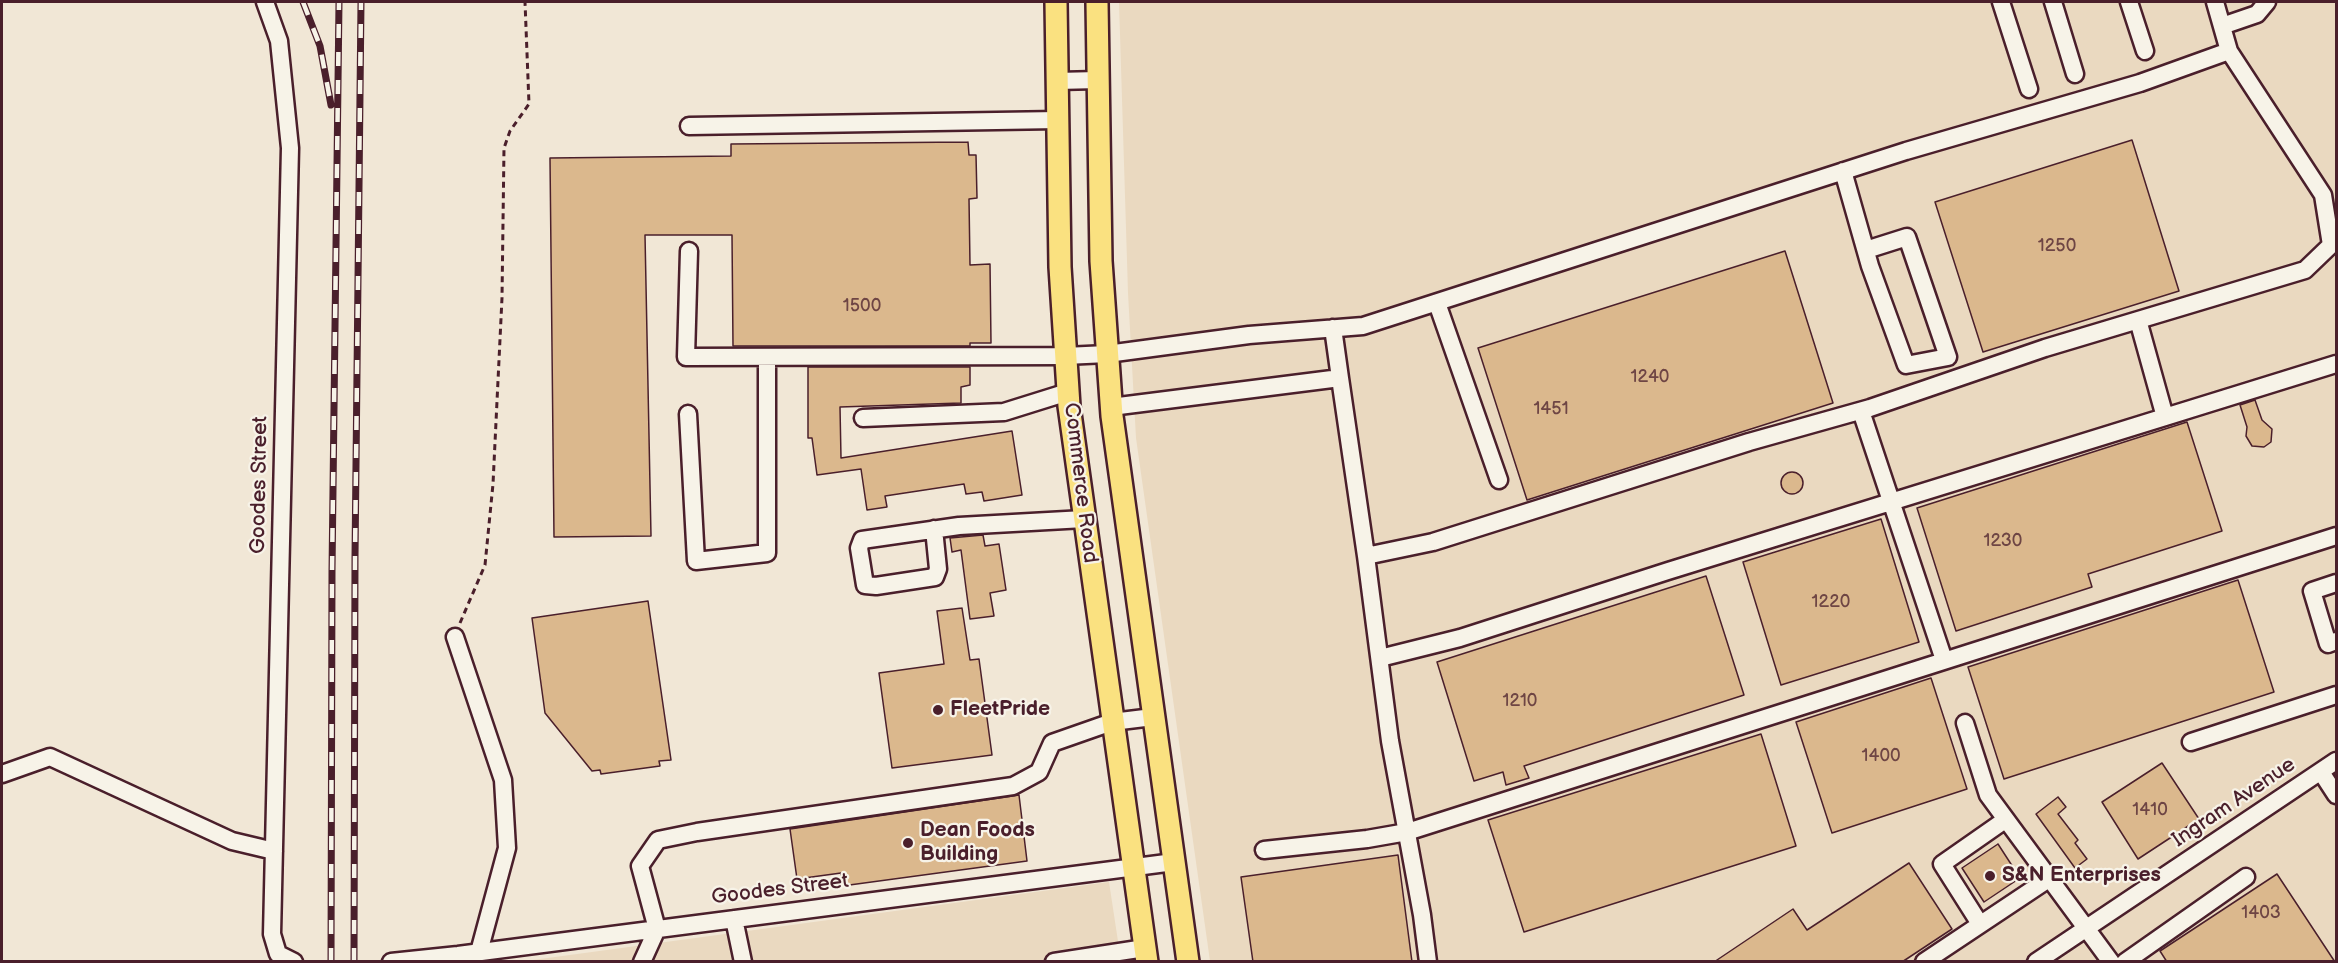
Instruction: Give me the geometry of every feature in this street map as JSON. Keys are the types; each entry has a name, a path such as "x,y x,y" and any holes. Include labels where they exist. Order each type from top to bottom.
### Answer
{"main road":[{"name":"Commerce Road","path":"1056,2 1060,267 1068,392 1146,955"},
{"name":"Commerce Road","path":"1097,2 1101,261 1111,407 1188,962"}],"street":[{"name":"Goodes Street","path":"265,2 279,41 290,148 272,934 278,954 294,962"},
{"path":"2001,2 2030,89"},
{"path":"2053,2 2075,74"},
{"path":"2129,2 2145,51"},
{"path":"1366,556 1433,543 1749,442 1861,411 2045,348 2305,270 2331,245 2323,195 2229,51 2215,2"},
{"path":"2222,26 2257,14 2267,2"},
{"path":"688,250 686,357 1065,356 1107,354 1250,335 1363,326 1843,171 2140,83 2229,51"},
{"path":"1057,81 1098,80"},
{"path":"689,126 1058,120"},
{"path":"1843,171 1866,250 1906,365 1948,357 1907,237 1866,250"},
{"path":"1437,303 1499,480"},
{"path":"2138,320 2165,417"},
{"path":"1334,328 1390,741 1422,915 1428,962"},
{"path":"688,414 696,561 767,553 767,357"},
{"path":"1380,658 1460,638 1668,570 2337,364"},
{"path":"1111,407 1340,378"},
{"path":"862,418 1004,412 1068,392"},
{"path":"1861,411 1944,660"},
{"path":"934,529 938,569 935,577 876,586 865,585 860,548 862,540 934,529 959,526 1084,519"},
{"path":"1264,850 1367,839 1407,832 2337,536"},
{"path":"2337,583 2312,591 2328,644 2337,641"},
{"path":"455,637 503,780 507,848 479,952"},
{"path":"2191,742 2337,695"},
{"path":"642,962 657,929 640,866 658,840 697,832 1013,786 1039,772 1052,743 1112,722 1153,717"},
{"path":"1965,723 1988,795 2088,927 2111,962"},
{"path":"2,774 50,757 232,841 274,851"},
{"name":"Ingram Avenue","path":"2036,962 2337,761"},
{"path":"2321,772 2337,795"},
{"path":"1980,924 1942,864 2005,820"},
{"name":"Goodes Street","path":"391,962 1174,862"},
{"path":"1924,962 2050,878"},
{"path":"2125,962 2246,878"},
{"path":"734,919 743,962"},
{"path":"1054,962 1146,955"}],"path":[{"path":"455,637 485,565 494,460 502,298 504,148 510,132 529,104 525,2"}],"shaded area":[{"path":"1119,2 2336,2 2336,755 2325,762 2336,780 2336,961 1210,961 1136,438 1128,293"},
{"path":"1109,882 1121,961 518,962"}],"building":[{"path":"2132,140 2179,291 1983,352 1935,202"},
{"path":"968,142 969,155 976,155 977,198 969,199 970,265 990,264 991,343 970,343 970,346 733,346 732,235 645,235 651,536 554,537 550,158 731,156 731,144"},
{"path":"1785,251 1833,403 1527,500 1478,348"},
{"path":"808,367 970,367 970,385 961,387 961,403 840,407 841,458 1012,431 1022,495 984,501 982,492 966,494 964,484 885,496 887,507 867,510 861,469 817,475 812,438 808,438"},
{"path":"2255,400 2262,420 2272,429 2271,442 2264,447 2252,446 2246,436 2247,427 2240,405"},
{"path":"2187,422 2222,531 2088,574 2092,587 1956,631 1917,508"},
{"path":"1792,472 1800,475 1803,483 1800,491 1792,494 1784,491 1781,483 1784,475"},
{"path":"1881,519 1919,642 1781,685 1743,562"},
{"path":"983,535 985,546 999,544 1006,590 990,593 994,616 970,619 961,550 952,552 950,538"},
{"path":"1706,576 1744,695 1524,766 1529,778 1506,785 1503,772 1474,781 1437,662"},
{"path":"2238,580 2274,692 2004,779 1968,667"},
{"path":"648,601 671,760 659,761 660,766 601,774 600,770 592,771 545,713 532,618"},
{"path":"962,608 970,660 979,659 992,755 892,768 879,673 944,664 937,611"},
{"path":"1931,678 1967,789 1832,833 1796,722"},
{"path":"1761,734 1796,846 1524,932 1488,820"},
{"path":"2162,763 2199,819 2138,859 2102,802"},
{"name":"Dean Foods Building","path":"1019,795 1027,861 842,886 841,873 797,879 790,829"},
{"path":"2058,797 2066,807 2058,814 2078,840 2075,843 2087,859 2075,868 2036,814"},
{"path":"1998,844 2020,878 1984,902 1962,868"},
{"path":"1398,855 1412,962 1253,962 1241,877"},
{"path":"1909,863 1952,929 1902,962 1714,962 1793,909 1807,930"},
{"path":"2277,874 2335,962 2167,962 2160,951"}],"railway":[{"path":"303,2 320,46 331,105"},
{"path":"331,962 332,571 339,2"},
{"path":"354,962 355,557 361,2"}],"place":[{"name":"FleetPride","path":"938,710"},
{"name":"Dean Foods Building","path":"908,843"},
{"name":"S&N Enterprises","path":"1990,876"}]}
